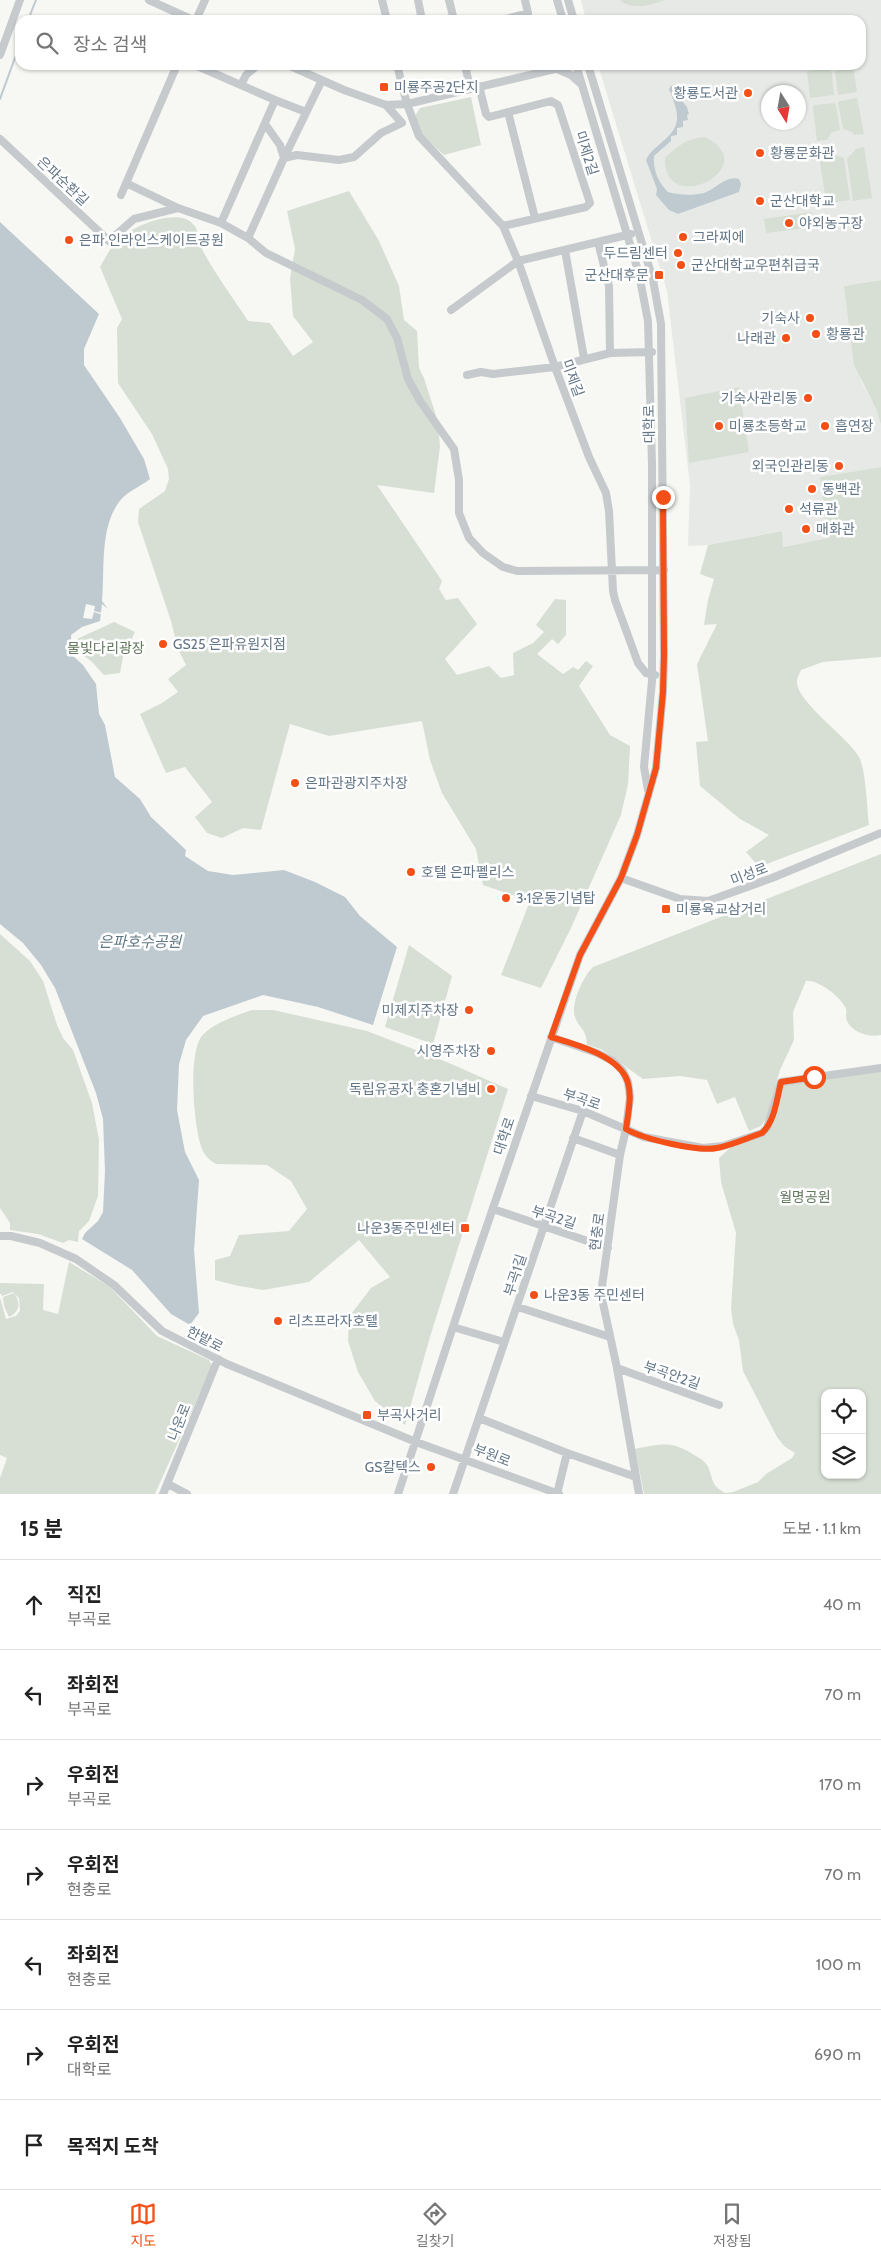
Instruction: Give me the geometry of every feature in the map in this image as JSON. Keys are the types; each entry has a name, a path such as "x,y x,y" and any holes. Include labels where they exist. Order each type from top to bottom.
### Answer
{"street":[{"path":"0,55 20,0"},
{"path":"149,0 184,15"},
{"path":"198,15 205,0"},
{"path":"382,0 386,15"},
{"path":"418,0 421,15"},
{"path":"449,0 453,15"},
{"path":"521,15 528,13 525,0"},
{"path":"557,0 562,15"},
{"path":"568,0 572,15"},
{"path":"121,195 175,70"},
{"path":"206,70 306,112"},
{"path":"240,85 246,75 252,70"},
{"path":"299,70 386,105 407,104 546,70"},
{"name":"미제길","path":"399,70 407,104 419,136 503,226 518,262 589,458 606,493 615,600 642,669 652,674"},
{"path":"466,70 470,88"},
{"path":"559,70 571,75 582,87"},
{"name":"대학로","path":"576,70 627,235 646,304 652,464 652,674 644,767 648,792"},
{"name":"대학로","path":"398,1494 580,955 621,878 637,835 656,768 663,676 664,570 661,324 658,303 589,70"},
{"path":"248,238 322,80"},
{"name":"미제2길","path":"478,86 486,114 489,117 552,101 558,105 590,203 586,207 503,226"},
{"path":"221,223 275,100"},
{"path":"386,105 402,123 419,136"},
{"path":"508,112 535,218"},
{"path":"284,158 297,155 339,160 354,157 381,133 402,123"},
{"path":"265,124 280,145 284,158"},
{"name":"은파순환길","path":"0,139 109,242 134,219 178,208"},
{"path":"126,183 178,208 221,223 248,238 266,253 362,300 387,319 397,338 408,379 420,401 454,449 459,480 459,514 469,538 483,553 503,567 517,571 664,570"},
{"path":"451,310 518,262 638,232"},
{"path":"598,242 609,286 610,352"},
{"path":"565,250 584,358"},
{"path":"467,375 481,372 493,374 555,367 610,352 661,352"},
{"path":"652,674 663,676"},
{"name":"미성로","path":"621,878 680,899 708,901 772,878 881,833"},
{"name":"현충로","path":"551,1037 598,1053 613,1061 624,1071 628,1082 630,1097 626,1129 620,1155 601,1294 639,1494"},
{"name":"부곡로","path":"531,1096 583,1111 644,1137 703,1148 715,1148 762,1133 767,1128 781,1082 881,1068"},
{"name":"부곡1길","path":"453,1494 583,1111"},
{"path":"573,1138 620,1155"},
{"name":"부곡2길","path":"493,1209 608,1248"},
{"name":"한밭로","path":"0,1236 10,1236 40,1243 76,1259 114,1285 162,1331 218,1359 416,1442"},
{"path":"518,1306 610,1337"},
{"path":"453,1327 504,1342"},
{"name":"나운로","path":"164,1494 218,1359"},
{"name":"부곡안2길","path":"616,1368 719,1404"},
{"path":"479,1418 567,1453 636,1477"},
{"name":"부원로","path":"416,1442 558,1494"},
{"path":"558,1494 567,1453"},
{"path":"168,1484 187,1494"}],"shaded area":[{"name":"군산대학교","path":"581,0 881,0 881,280 844,286 861,381 876,409 881,425 881,467 820,477 829,538 782,547 781,531 708,545 688,546 690,485 667,291 600,70 866,70 866,15 585,15"}],"green space":[{"path":"620,0 665,0 636,6"},
{"path":"830,70 832,73 834,95 810,98 807,71"},
{"path":"837,70 854,70 857,92 838,95 835,72"},
{"path":"471,97 481,145 444,155 420,133 415,116 420,108"},
{"path":"857,98 864,134 854,135 852,132 843,129 838,103"},
{"path":"834,103 836,105 840,130 831,133 827,140 817,141 813,107 814,105"},
{"path":"705,137 721,149 724,162 719,173 707,182 693,186 679,185 669,176 665,158 684,143"},
{"path":"864,147 872,198 853,201 847,159 856,149"},
{"path":"831,151 834,155 844,158 850,200 828,203 826,201 819,156 821,153"},
{"path":"349,191 379,241 399,286 404,320 417,331 419,368 438,422 440,446 434,493 377,485 442,581 439,589 446,600 458,598 477,624 445,659 457,675 489,666 501,678 514,675 513,653 533,643 544,632 536,625 555,599 566,600 566,635 558,644 552,639 537,654 563,674 573,667 578,670 586,661 593,666 579,686 610,735 630,746 628,784 621,815 571,928 541,988 501,975 530,901 483,885 476,849 442,793 430,760 422,721 329,736 290,724 261,830 243,828 222,838 207,833 195,817 212,802 185,767 166,773 140,714 162,703 178,692 168,679 186,665 178,649 171,621 138,522 139,509 165,491 169,479 168,469 152,434 118,383 117,328 122,319 100,267 116,242 134,229 166,218 176,217 185,219 195,226 200,244 206,256 248,321 270,323 293,356 313,342 293,316 290,278 295,249 287,211"},
{"name":"야외농구장","path":"812,212 814,227 766,233 764,219"},
{"path":"881,280 881,425 876,409 854,365 844,286"},
{"path":"739,387 749,452 689,463 685,398"},
{"path":"881,467 881,657 823,662 801,670 797,681 804,699 845,740 859,757 865,780 869,825 759,867 746,852 769,835 740,819 700,786 696,742 708,741 697,664 717,624 704,625 714,579 700,574 708,545 782,531 783,547 828,538 820,477"},
{"name":"물빛다리광장","path":"114,622 135,632 123,657 120,673 104,675 78,651 77,639"},
{"path":"881,854 881,1035 866,1035 857,1031 849,1025 846,1018 846,1009 840,1000 823,986 806,981 793,1012 794,1040 780,1070 767,1117 761,1126 749,1131 735,1097 717,1104 707,1080 680,1076 643,1079 601,1049 587,1045 584,1032 575,1017 574,1005 582,983 593,967"},
{"path":"0,934 30,961 43,981 57,1025 63,1038 73,1050 92,1103 99,1140 98,1196 89,1221 79,1231 78,1242 69,1240 63,1243 38,1234 10,1230 10,1223 0,1208"},
{"path":"409,945 452,976 433,1044 385,1027"},
{"path":"252,1010 273,1010 367,1031 449,1063 508,1089 430,1337 405,1425 375,1401 358,1372 348,1341 349,1317 371,1288 390,1277 359,1240 309,1282 263,1290 215,1280 215,1260 230,1256 239,1235 289,1231 307,1209 291,1181 267,1165 216,1164 202,1150 200,1143 193,1089 197,1046 201,1037 211,1028 239,1014"},
{"name":"월명공원","path":"881,1070 881,1494 644,1494 635,1449 670,1445 683,1449 700,1458 705,1463 716,1487 725,1493 733,1492 758,1482 766,1474 792,1458 795,1453 784,1446 777,1437 743,1371 739,1340 733,1324 731,1308 736,1233 721,1182 719,1158 731,1147 765,1133 783,1086 788,1082"},
{"path":"69,1262 110,1287 157,1336 209,1360 212,1366 155,1494 0,1494 0,1478 7,1458 0,1455 0,1298 6,1319 16,1316 20,1311 19,1298 13,1292 2,1296 0,1293 0,1283 44,1284 43,1310 58,1314"},
{"path":"14,1293 18,1300 18,1306 13,1315 9,1317 4,1306 3,1297"}],"water":[{"path":"676,84 678,96 687,107 689,114 687,115 688,120 683,121 683,127 677,128 677,135 671,136 671,141 654,156 655,171 661,184 668,192 690,195 704,193 734,178 739,179 741,184 739,192 678,214 669,210 656,195 657,189 646,160 651,152 674,130 677,111 669,89"},
{"name":"은파호수공원","path":"0,222 99,314 84,349 84,365 120,418 144,459 150,479 119,502 108,525 104,551 102,601 108,609 102,604 100,621 82,627 71,635 72,655 83,665 96,684 99,714 105,725 115,777 140,799 151,817 186,850 185,856 208,871 233,875 284,870 315,882 345,897 360,916 397,947 373,1025 318,1007 263,995 203,1016 186,1040 179,1064 177,1110 185,1152 199,1180 194,1250 199,1313 190,1325 171,1314 132,1270 82,1239 85,1233 98,1221 103,1212 105,1171 103,1119 96,1093 55,988 41,965 23,943 0,924"}],"pier":[{"path":"86,604 95,606 94,611 103,613 103,615 94,612 92,619 83,618"}],"waterway":[{"path":"30,15 36,0"},
{"path":"0,99 15,58"}],"place":[{"name":"미룡주공2단지","path":"384,87"},
{"name":"황룡도서관","path":"748,93"},
{"name":"황룡문화관","path":"760,153"},
{"name":"군산대학교","path":"760,201"},
{"name":"야외농구장","path":"789,223"},
{"name":"그라찌에","path":"683,237"},
{"name":"은파 인라인스케이트공원","path":"69,240"},
{"name":"두드림센터","path":"678,253"},
{"name":"군산대학교우편취급국","path":"681,265"},
{"name":"군산대후문","path":"659,275"},
{"name":"기숙사","path":"810,318"},
{"name":"황룡관","path":"816,334"},
{"name":"나래관","path":"786,338"},
{"name":"기숙사관리동","path":"808,398"},
{"name":"미룡초등학교","path":"719,426"},
{"name":"흡연장","path":"825,426"},
{"name":"외국인관리동","path":"839,466"},
{"name":"동백관","path":"812,489"},
{"name":"석류관","path":"789,509"},
{"name":"매화관","path":"806,529"},
{"name":"GS25 은파유원지점","path":"163,644"},
{"name":"은파관광지주차장","path":"295,783"},
{"name":"호텔 은파펠리스","path":"411,872"},
{"name":"3·1운동기념탑","path":"506,898"},
{"name":"미룡육교삼거리","path":"666,909"},
{"name":"미제지주차장","path":"469,1010"},
{"name":"시영주차장","path":"491,1051"},
{"name":"독립유공자 충혼기념비","path":"491,1089"},
{"name":"나운3동주민센터","path":"465,1228"},
{"name":"나운3동 주민센터","path":"534,1295"},
{"name":"리츠프라자호텔","path":"278,1321"},
{"name":"부곡사거리","path":"367,1415"},
{"name":"GS칼텍스","path":"431,1467"}],"route":[{"path":"663,497 664,655 663,692 656,768 637,835 621,878 580,955 551,1037 598,1053 613,1061 624,1071 630,1097 626,1129 644,1137 703,1148 723,1146 762,1133 771,1120 781,1082 814,1077"}]}
